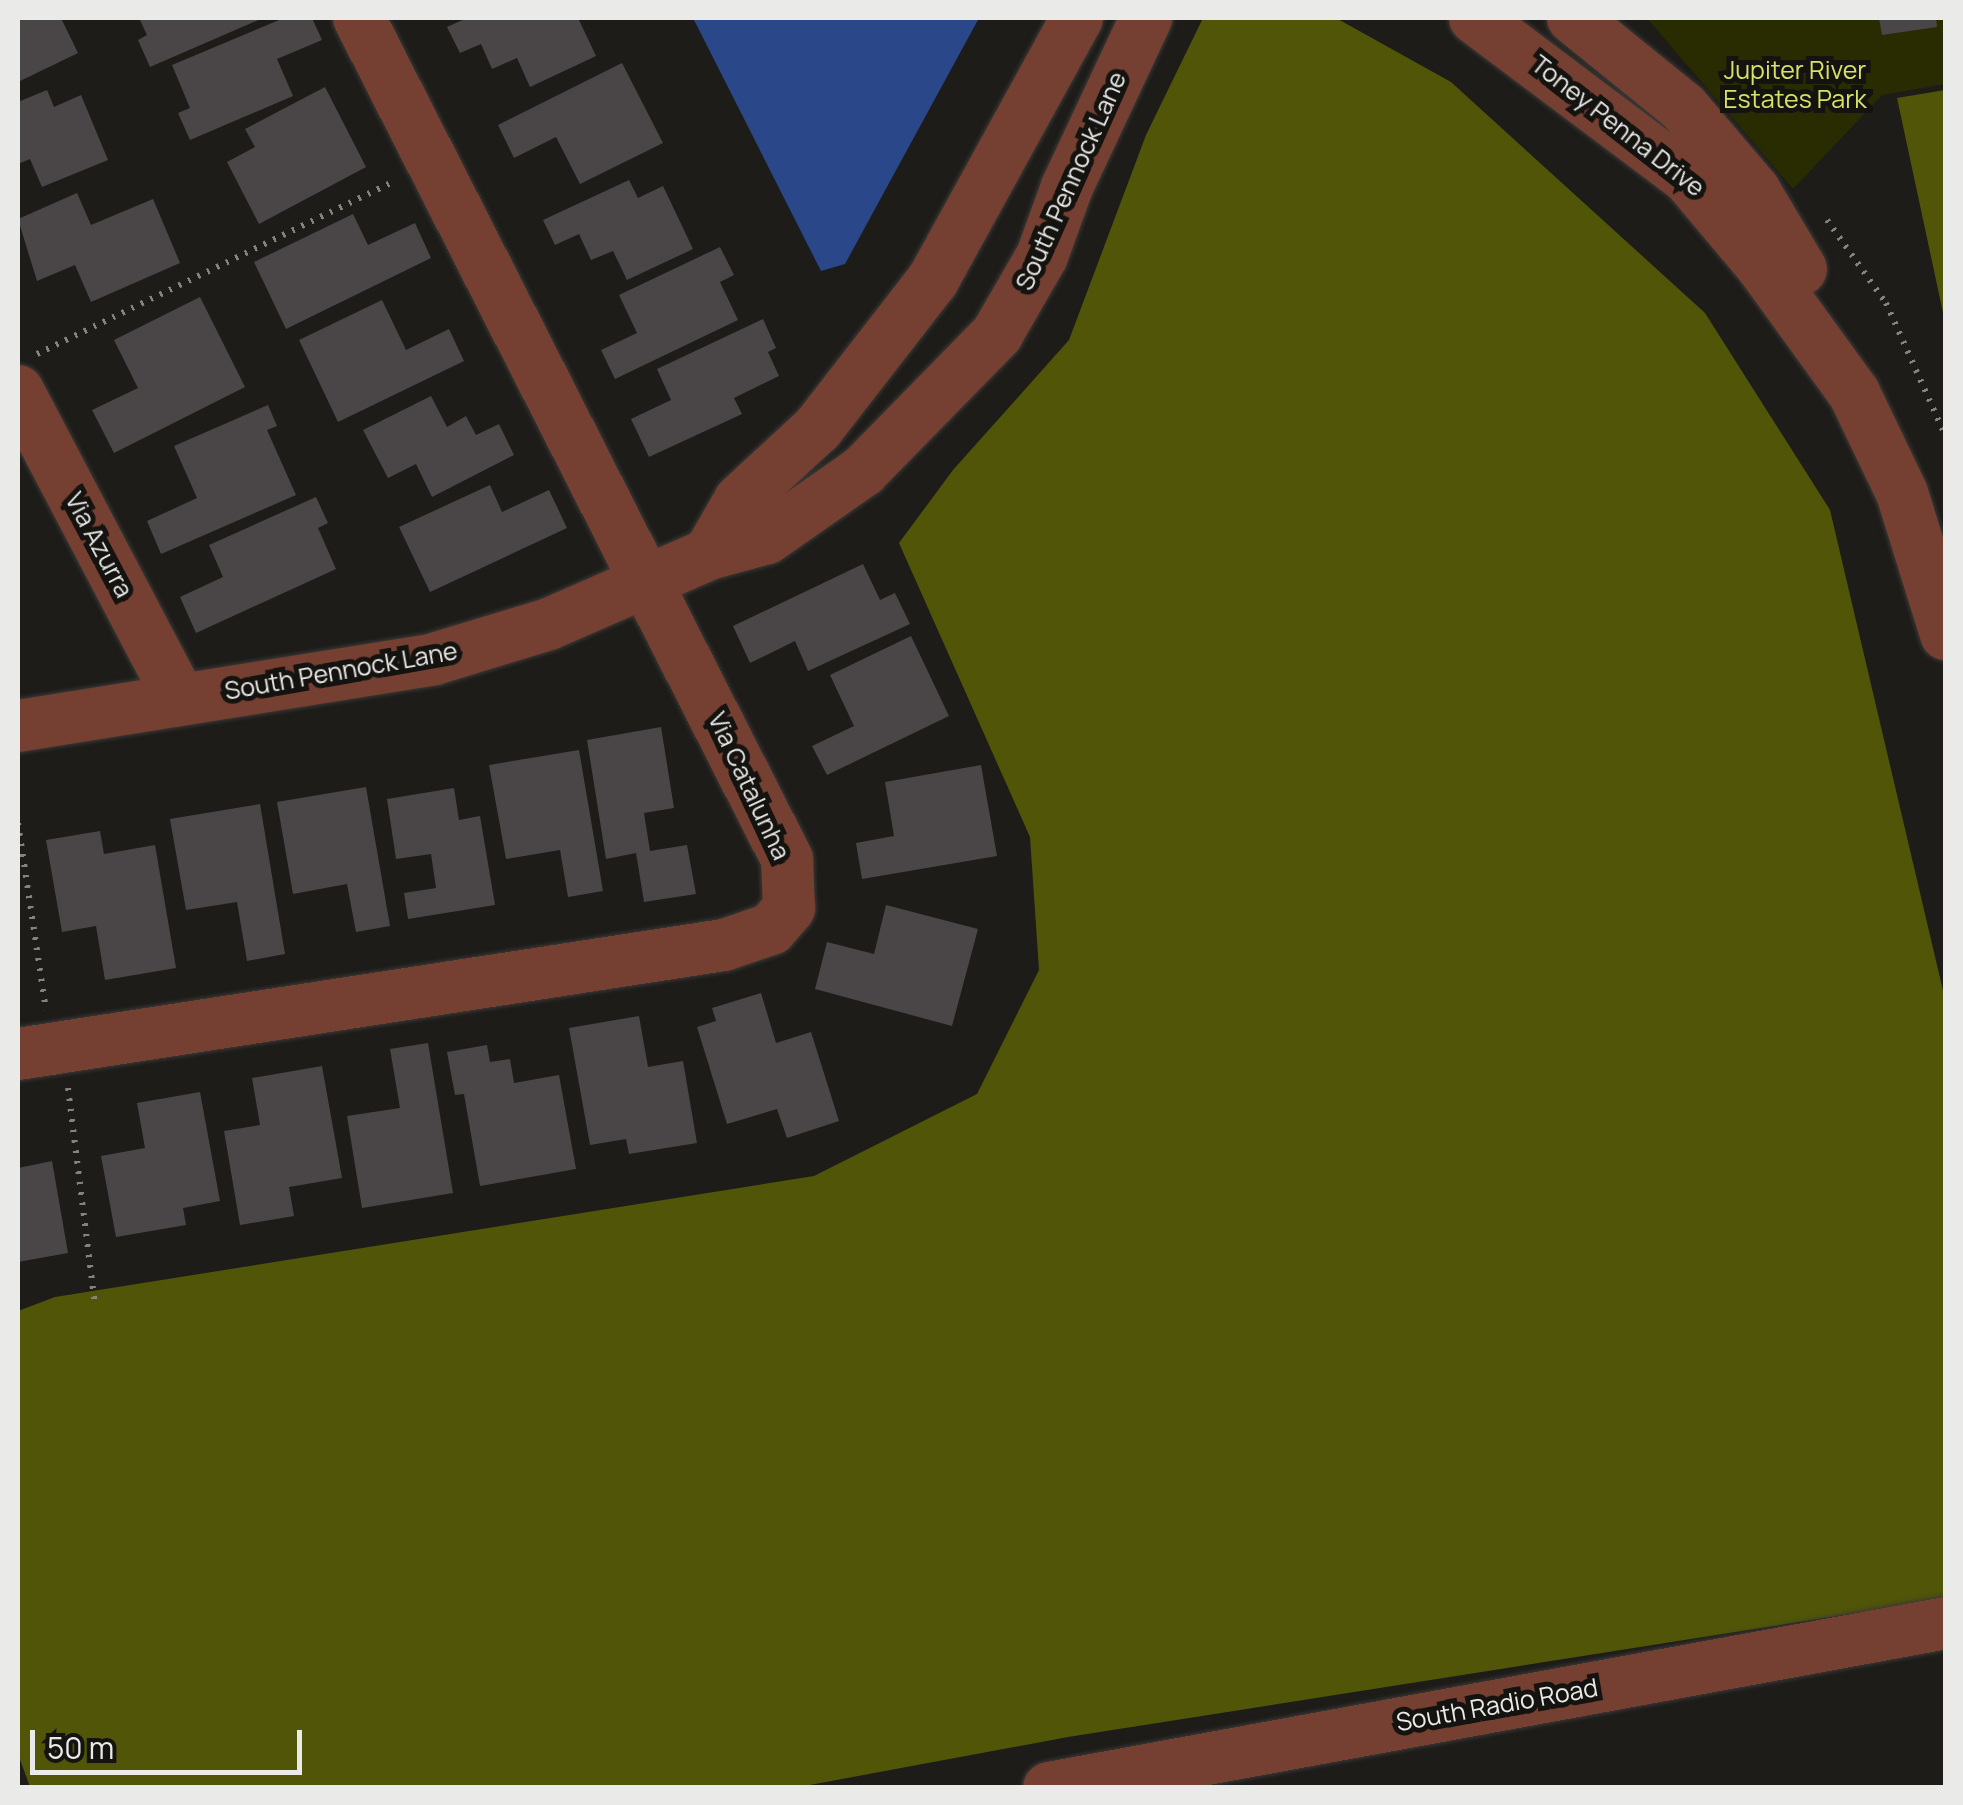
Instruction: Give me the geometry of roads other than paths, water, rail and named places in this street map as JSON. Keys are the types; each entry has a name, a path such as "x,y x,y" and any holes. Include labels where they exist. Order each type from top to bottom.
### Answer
{"street":[{"name":"Via Catalunha","path":"33,1036 724,945 771,929 788,908 787,859 651,583 359,18"},
{"path":"709,554 740,500 818,428 933,280 1077,18"},
{"name":"South Pennock Lane","path":"18,726 434,659 651,583 709,554 767,538 863,471 997,334 1042,256 1067,186 1146,18"},
{"name":"Toney Penna Drive","path":"1475,18 1711,199 1854,392 1902,493 1946,634"},
{"name":"Toney Penna Drive","path":"1573,18 1684,107 1754,190 1842,336 1854,392"},
{"name":"Via Azurra","path":"24,374 180,699"},
{"name":"South Radio Road","path":"1049,1788 1946,1623"}],"water":[{"path":"693,18 979,18 845,264 821,271"}],"park label":[{"name":"Jupiter River Estates Park","path":"1795,86"}]}
